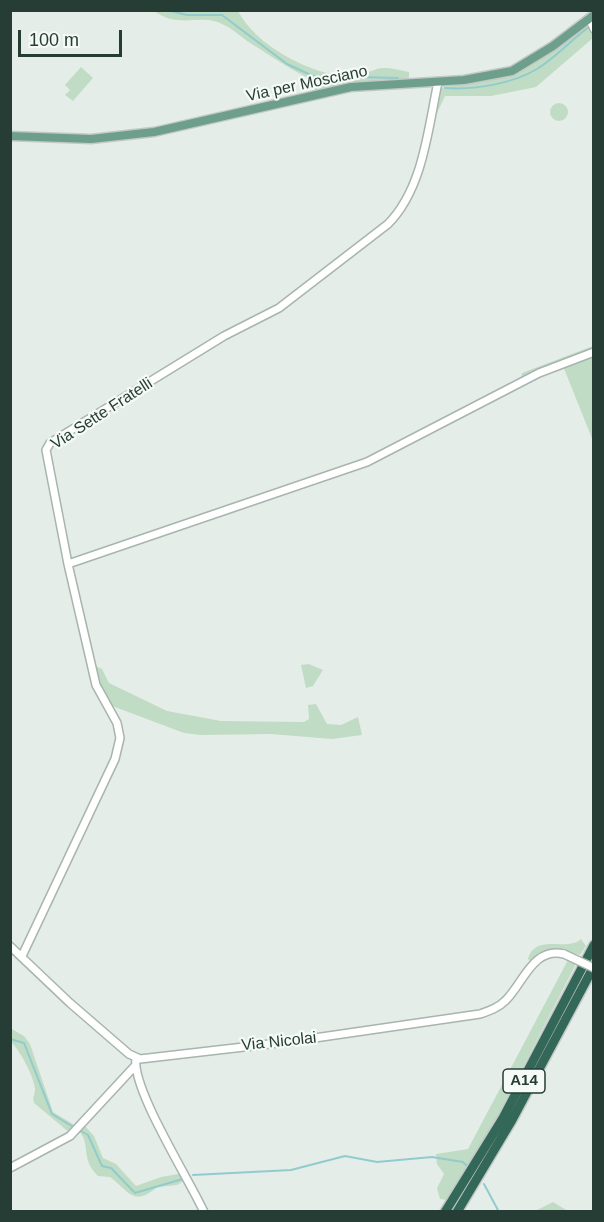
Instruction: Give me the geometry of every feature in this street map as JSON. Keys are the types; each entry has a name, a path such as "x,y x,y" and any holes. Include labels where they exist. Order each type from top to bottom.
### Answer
{"highway":[{"name":"A14","path":"445,1212 503,1118 594,945"},
{"name":"A14","path":"456,1212 518,1110 594,967"}],"main road":[{"name":"Via per Mosciano","path":"10,136 91,139 154,132 351,87 438,82 513,71 553,46 591,17"}],"street":[{"path":"591,17 594,29"},
{"name":"Via Sette Fratelli","path":"22,956 115,759 120,738 117,723 96,685 68,564 46,450 50,443 224,336 279,308 388,224 401,211 409,196 438,82"},
{"path":"68,564 367,462 539,373 594,352"},
{"path":"10,945 70,1003 136,1058 134,1067 142,1093 204,1212"},
{"name":"Via Nicolai","path":"136,1058 287,1042 480,1014 505,1001 538,958 550,953 564,954 594,967"},
{"path":"10,1168 70,1136 134,1067"}],"green space":[{"path":"154,11 238,11 257,36 271,47 319,71 350,76 381,68 393,69 409,72 409,79 357,82 314,92 316,85 314,81 251,44 224,25 207,20 173,19"},
{"path":"593,16 593,38 536,87 491,96 445,96 437,113 433,112 440,88 503,77 530,66"},
{"path":"81,67 93,78 73,101 65,95 70,90 65,85"},
{"path":"559,103 565,106 568,112 565,118 559,121 553,118 550,112 553,106"},
{"path":"593,346 593,349 521,380 522,373"},
{"path":"593,356 593,441 563,366"},
{"path":"309,664 323,670 313,686 306,688 301,665"},
{"path":"94,665 102,669 109,683 167,711 221,721 304,722 309,719 308,705 316,704 327,724 341,725 358,717 362,735 332,739 271,734 201,735 184,733 107,704 98,684"},
{"path":"581,939 586,946 580,955 566,951 554,951 543,954 531,962 528,959 537,947 575,943"},
{"path":"568,960 576,964 491,1129 447,1200 440,1199 437,1188 444,1174 437,1164 436,1154 468,1149"},
{"path":"10,1028 24,1036 30,1044 53,1112 76,1126 70,1133 34,1103 35,1089 32,1077 26,1063 11,1042"},
{"path":"84,1125 94,1136 103,1158 116,1164 136,1186 161,1177 184,1173 187,1179 177,1185 157,1187 142,1196 131,1195 110,1177 98,1176 93,1170 87,1158 83,1137 80,1132 77,1133"},
{"path":"553,1202 568,1211 535,1211"}],"waterway":[{"path":"167,10 187,15 222,15 287,64 313,76 398,78"},
{"path":"445,88 493,85 516,79 537,69 589,27"},
{"path":"10,1039 24,1043 52,1114 75,1128"},
{"path":"79,1130 88,1135 102,1166 111,1168 135,1193 186,1178"},
{"path":"193,1175 291,1170 345,1156 377,1162 432,1157 463,1162 467,1166"},
{"path":"484,1184 499,1212"},
{"path":"543,1212 562,1212"}]}
